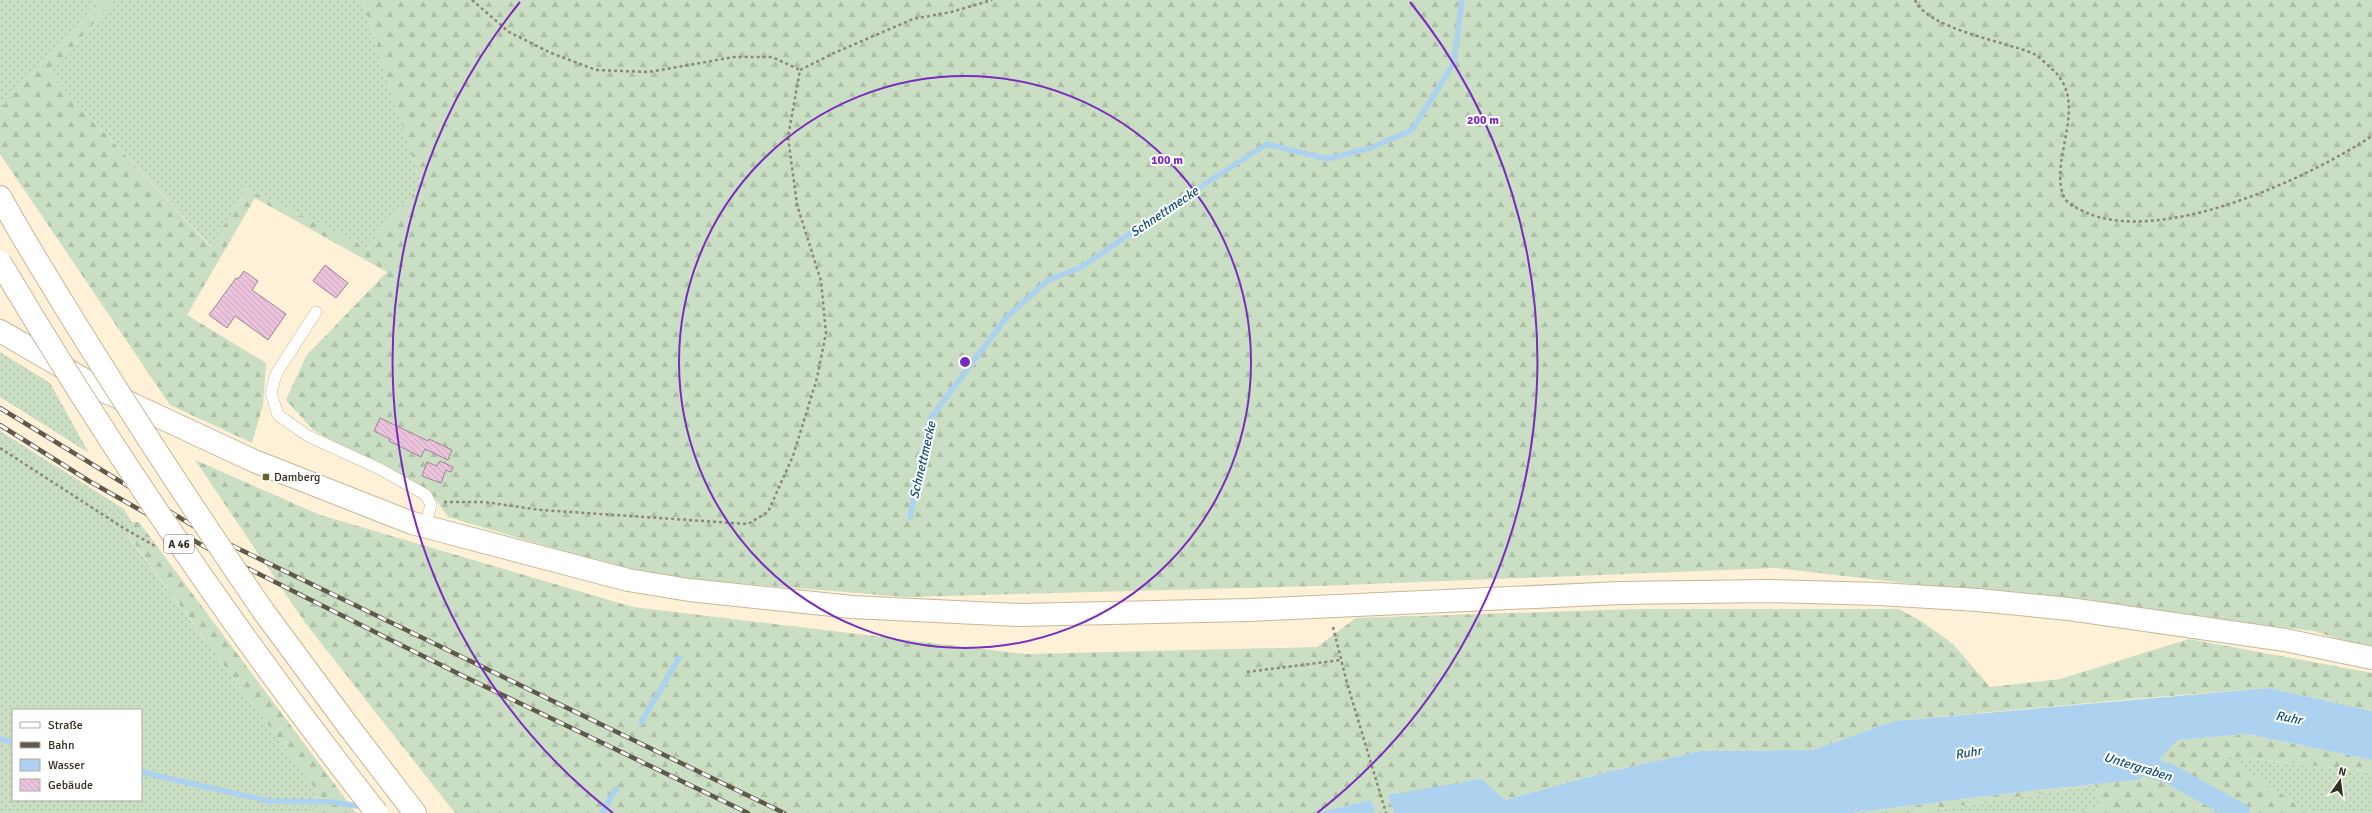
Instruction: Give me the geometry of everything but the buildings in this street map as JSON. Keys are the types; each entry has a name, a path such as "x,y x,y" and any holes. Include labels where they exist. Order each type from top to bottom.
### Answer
{"main road":[{"name":"A 46","path":"0,197 100,366 180,490 264,612 415,813"},
{"name":"A 46","path":"0,262 106,433 183,549 263,663 377,813"},
{"path":"0,331 102,390 254,461 425,526 628,580 689,590 783,601 883,610 1019,615 1248,610 1620,593 1768,591 1880,594 1978,600 2069,609 2285,640 2372,658"}],"lane":[{"path":"316,312 276,374 271,393 278,415 308,436 380,469 426,495 431,505 425,526"}],"path":[{"path":"472,0 509,32 551,53 596,70 649,72 734,57 772,58 800,70 834,53 913,19 951,12 992,0"},
{"path":"1915,0 1918,6 1936,20 2033,54 2053,70 2067,89 2068,121 2061,174 2063,196 2076,208 2102,219 2133,222 2185,216 2246,199 2327,162 2372,136"},
{"path":"429,501 484,502 541,510 748,524 768,512 794,456 817,378 826,333 821,281 797,205 788,138 800,70"},
{"path":"1326,628 1333,627 1357,717 1386,813"},
{"path":"1247,672 1341,660"}],"green space":[{"path":"0,0 100,0 0,109"},
{"path":"100,0 115,0 49,73 211,247 246,189 367,247 421,185 362,0 2372,0 2372,649 2313,631 1776,568 1319,586 906,597 648,576 448,517 431,493 313,430 286,400 306,356 387,272 255,198 187,315 266,363 263,405 252,443 170,405 0,154 0,109"},
{"path":"115,0 362,0 421,185 367,247 246,189 212,247 49,73"},
{"path":"0,352 50,383 89,453 0,397"},
{"path":"0,431 124,509 132,522 125,532 316,790 314,813 0,813"},
{"path":"195,460 320,515 633,607 1025,654 1317,647 1356,618 1638,609 1899,609 1921,621 1953,644 1990,687 2060,679 2189,639 2372,673 2372,711 2269,688 1894,721 1813,750 1701,751 1607,772 1505,800 1388,795 1394,813 1375,813 1371,800 1315,813 455,813 306,624"},
{"path":"132,522 139,522 356,813 314,813 316,790 125,531"},
{"path":"2247,734 2372,760 2372,772 2225,756 2309,813 2077,813 2100,806 2095,785 1914,813 1852,813 2028,791 2139,780 2178,740"},
{"path":"2224,756 2372,772 2372,813 2309,813"},
{"path":"2095,785 2100,806 2077,813 1914,813"}],"water":[{"name":"Ruhr","path":"2269,688 2372,711 2372,760 2247,734 2178,740 2139,780 2028,791 1852,813 1394,813 1388,795 1481,779 1505,800 1607,772 1701,751 1813,750 1894,721"},
{"path":"1371,800 1375,813 1315,813"}],"waterway":[{"name":"Schnettmecke","path":"910,517 930,419 1006,318 1048,280 1082,267 1158,214 1267,144 1327,159 1370,148 1412,130 1454,63 1462,0"},
{"path":"641,723 679,658"},
{"path":"0,739 12,742"},
{"name":"Untergraben","path":"2125,759 2170,774 2240,813"},
{"path":"142,772 268,801 332,802 364,807"},
{"path":"602,813 616,789"}],"railway":[{"path":"0,408 200,530 784,813"},
{"path":"0,425 89,481 207,548 459,674 748,813"}],"place":[{"name":"Damberg","path":"266,477"}]}
